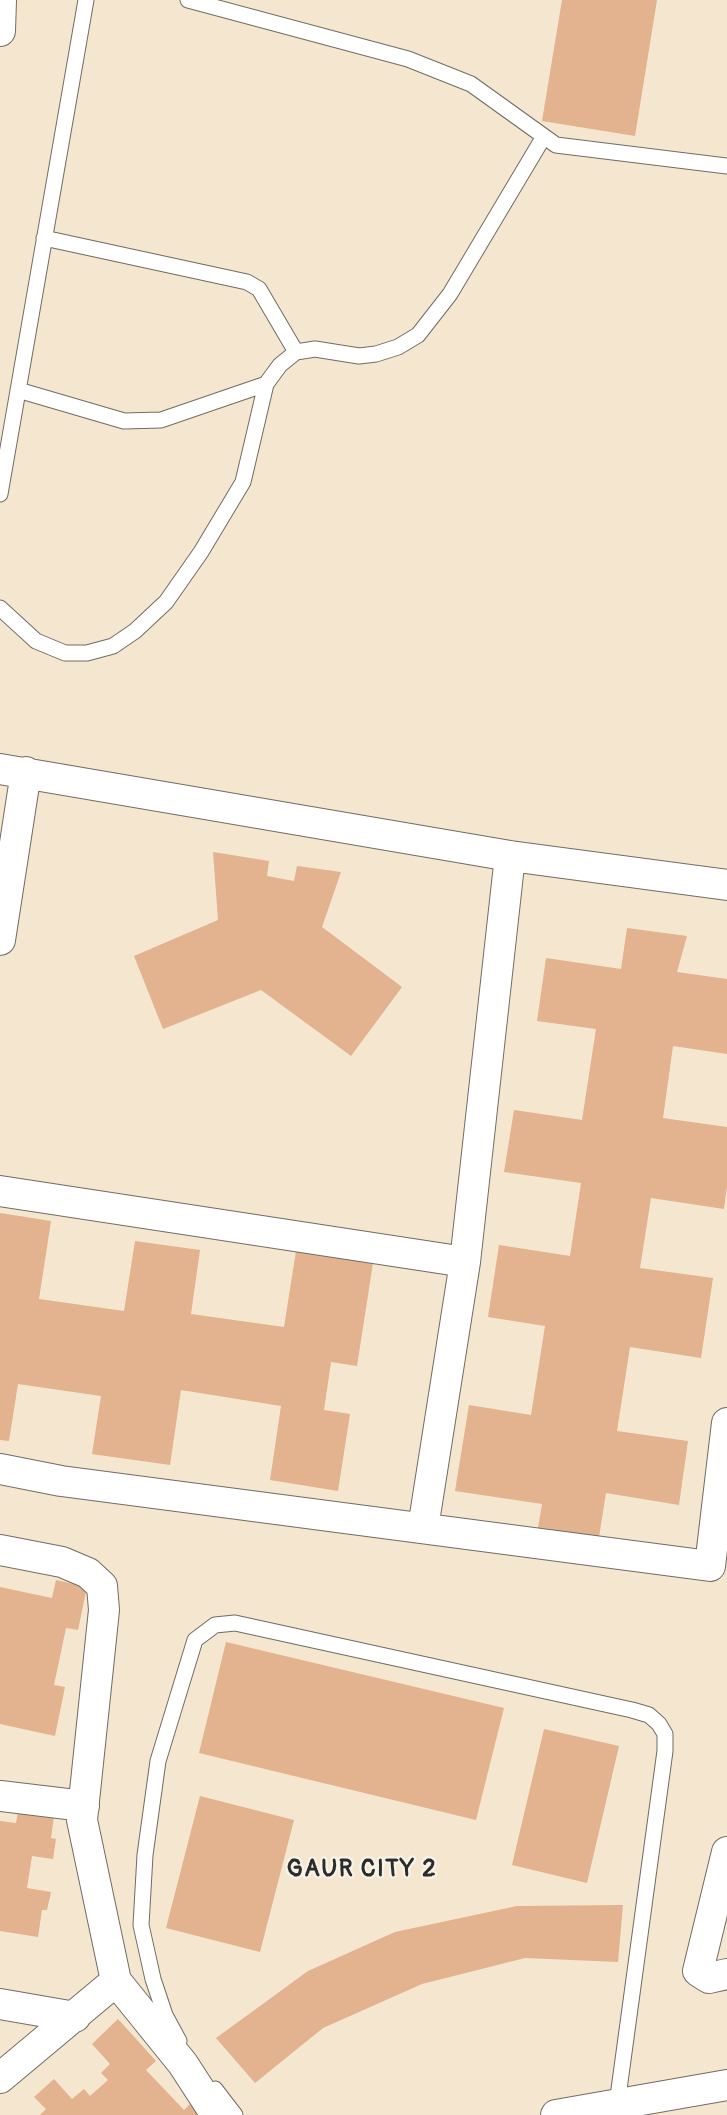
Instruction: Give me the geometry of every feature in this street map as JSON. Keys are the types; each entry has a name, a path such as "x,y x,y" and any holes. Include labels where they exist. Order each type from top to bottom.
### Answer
{"street":[{"path":"0,31 1,0"},
{"path":"0,940 13,771 510,856 727,885"},
{"path":"423,1528 465,1262 510,856"},
{"path":"0,1191 465,1262"},
{"path":"0,1469 61,1481 710,1566 727,1423"},
{"path":"0,1550 62,1562 88,1573 102,1586 104,1610 82,1820 116,1981 183,2064 216,2115"},
{"path":"0,1796 84,1806"},
{"path":"713,1972 727,1852"},
{"path":"0,2078 116,1981"},
{"path":"0,2004 75,2017"},
{"path":"556,2115 660,2107 727,2085"}],"lane":[{"path":"0,494 86,0"},
{"path":"188,0 408,59 471,84 556,146 727,166"},
{"path":"0,608 36,641 65,653 87,653 113,646 135,631 166,602 201,552 243,482 266,384 280,365 296,352 315,349 359,356 376,354 398,347 418,335 450,294 543,138"},
{"path":"44,238 247,282 259,289 296,352"},
{"path":"18,390 124,421 161,420 266,384"},
{"path":"235,2115 184,2050 165,2015 153,1979 141,1925 145,1855 158,1761 195,1640 215,1625 235,1623 632,1710 649,1715 659,1724 665,1734 665,1751 618,2110"}],"building":[{"path":"562,0 657,0 635,136 542,121"},
{"path":"213,852 269,861 267,876 294,881 297,866 341,872 322,927 402,987 351,1056 261,990 163,1029 134,956 218,920"},
{"path":"627,928 687,936 677,972 727,979 727,1054 673,1046 663,1118 727,1127 727,1186 724,1209 651,1198 640,1268 713,1278 701,1358 630,1347 617,1431 688,1441 679,1505 606,1493 599,1537 538,1528 542,1504 455,1491 469,1405 531,1415 545,1326 488,1317 499,1245 570,1256 581,1183 504,1172 514,1110 582,1120 596,1029 537,1021 546,958 621,969"},
{"path":"0,1213 51,1221 39,1299 124,1311 135,1241 200,1250 191,1314 284,1327 296,1251 373,1263 357,1366 331,1362 324,1410 350,1414 338,1491 270,1480 281,1406 181,1390 170,1465 92,1454 101,1396 18,1384 9,1441 0,1440"},
{"path":"56,1580 87,1587 78,1630 66,1628 54,1685 65,1687 55,1736 0,1724 0,1587 52,1598"},
{"path":"226,1642 504,1708 476,1820 199,1753"},
{"path":"544,1729 619,1746 587,1883 512,1865"},
{"path":"200,1796 294,1820 260,1952 166,1928"},
{"path":"18,1811 54,1816 51,1838 56,1839 53,1859 32,1856 27,1888 51,1892 47,1910 42,1910 38,1937 0,1931 0,1821 16,1823"},
{"path":"623,1905 618,1962 525,1958 422,1984 323,2028 255,2083 216,2038 308,1971 395,1932 517,1906"},
{"path":"118,2019 156,2061 146,2070 184,2110 193,2101 206,2115 40,2115 46,2109 34,2097 54,2079 72,2099 84,2089 90,2096 108,2080 101,2073 110,2064 92,2044"}],"district":[{"name":"GAUR CITY 2","path":"362,1870"}]}
